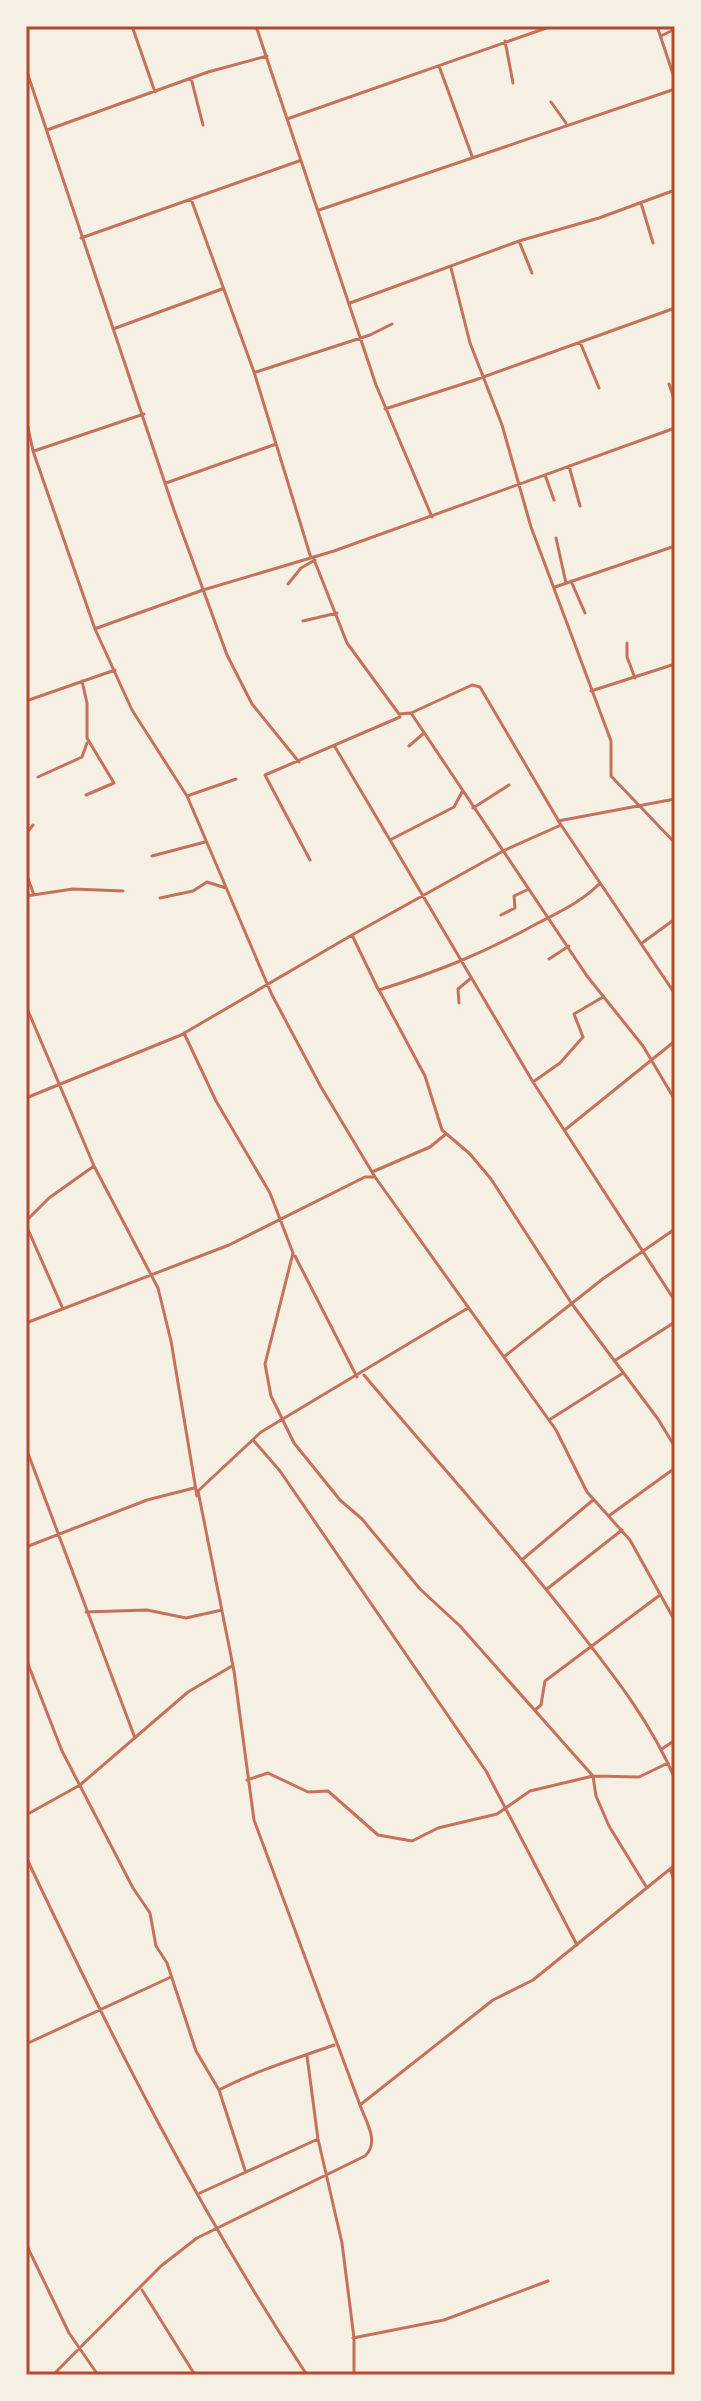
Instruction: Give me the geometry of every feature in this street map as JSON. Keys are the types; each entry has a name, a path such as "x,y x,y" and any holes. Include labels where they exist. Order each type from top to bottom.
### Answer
{"street":[{"path":"132,26 155,92"},
{"path":"264,26 256,28 299,161 319,210 385,409 432,517"},
{"path":"287,119 552,26"},
{"path":"657,26 675,80"},
{"path":"661,36 675,29"},
{"path":"505,41 513,83"},
{"path":"45,131 191,78 267,56"},
{"path":"439,66 472,156"},
{"path":"26,69 203,590 242,688 299,762"},
{"path":"191,78 203,125"},
{"path":"319,210 566,123 675,89"},
{"path":"551,102 566,123"},
{"path":"81,238 299,161"},
{"path":"350,303 519,241 675,191"},
{"path":"191,199 254,372 313,558 351,650 403,715"},
{"path":"641,203 653,243"},
{"path":"519,241 532,273"},
{"path":"451,268 519,487 611,741 610,774 636,806 675,843"},
{"path":"112,329 222,289"},
{"path":"385,409 675,308"},
{"path":"254,372 361,338 392,324"},
{"path":"580,342 599,388"},
{"path":"669,384 675,401"},
{"path":"33,451 144,414"},
{"path":"26,418 33,451 95,629 132,710 187,796 268,984 321,1087 375,1177 549,1420 593,1500 622,1530 675,1621"},
{"path":"95,629 203,590 313,558 519,487 675,428"},
{"path":"166,483 277,444"},
{"path":"569,466 580,506"},
{"path":"545,475 554,500"},
{"path":"556,538 568,582 585,613"},
{"path":"555,587 675,546"},
{"path":"288,584 313,558"},
{"path":"303,621 337,613"},
{"path":"627,643 627,657 635,678"},
{"path":"591,691 675,664"},
{"path":"26,701 115,670"},
{"path":"38,777 82,757 87,740 87,703 82,681"},
{"path":"310,860 264,777 273,770 335,747 459,690 478,686 560,823 675,994"},
{"path":"411,713 603,997 651,1059 675,1100"},
{"path":"409,746 424,733"},
{"path":"86,795 114,783 87,740"},
{"path":"335,747 533,1082 675,1301"},
{"path":"187,796 236,779"},
{"path":"473,808 509,785"},
{"path":"392,839 454,807 462,792"},
{"path":"26,1098 184,1033 352,935 560,823 675,799"},
{"path":"26,834 33,825"},
{"path":"152,856 205,842"},
{"path":"26,873 34,895"},
{"path":"160,898 193,891 207,882 226,888"},
{"path":"379,990 425,978 549,918 600,883"},
{"path":"26,896 73,889 123,891"},
{"path":"501,915 515,908 513,897 529,889"},
{"path":"642,943 675,919"},
{"path":"352,935 425,1076 446,1134 470,1154 491,1179 572,1304 675,1447"},
{"path":"549,959 569,946"},
{"path":"459,1003 458,989 470,979"},
{"path":"533,1082 560,1063 583,1037 574,1014 603,997"},
{"path":"26,1006 94,1166 152,1272 171,1341 194,1488 233,1665 247,1780 258,1833 373,2141 372,2149 329,2174 214,2228 171,2257 53,2375"},
{"path":"184,1033 216,1101 270,1193 293,1253 357,1377"},
{"path":"566,1130 675,1041"},
{"path":"372,1172 430,1147 446,1134"},
{"path":"63,1309 26,1223 49,1198 94,1166"},
{"path":"365,1177 368,1166"},
{"path":"26,1323 152,1272 229,1245 365,1177 375,1177"},
{"path":"505,1356 642,1250 675,1229"},
{"path":"293,1253 265,1362 271,1396 294,1443 340,1500 362,1519 420,1589 460,1626 593,1776 596,1796 609,1826 647,1888"},
{"path":"198,1498 201,1484 282,1419 468,1308"},
{"path":"614,1361 675,1322"},
{"path":"363,1373 523,1559 591,1646 631,1699 662,1749 675,1779"},
{"path":"549,1420 623,1373"},
{"path":"253,1440 280,1471 450,1716 507,1809 577,1945"},
{"path":"26,1448 135,1738"},
{"path":"609,1516 675,1468"},
{"path":"26,1547 147,1500 194,1488"},
{"path":"523,1559 593,1500"},
{"path":"547,1589 622,1530"},
{"path":"534,1711 541,1705 545,1681 660,1595"},
{"path":"86,1612 147,1610 186,1618 222,1610"},
{"path":"26,1659 52,1729 133,1888 150,1913 156,1946 167,1963 196,2051 219,2090 245,2170"},
{"path":"26,1815 80,1785 188,1692 233,1665"},
{"path":"662,1749 675,1740"},
{"path":"247,1780 268,1773 308,1792 328,1791 356,1818 392,1840 419,1840 438,1828 480,1820 507,1809 530,1791 593,1776 639,1777 668,1763"},
{"path":"26,1857 77,1969 176,2157 200,2193 214,2228 307,2375"},
{"path":"360,2105 482,2007 528,1984 673,1866"},
{"path":"673,1866 675,1885"},
{"path":"26,2044 171,1977"},
{"path":"219,2090 253,2073 335,2044"},
{"path":"307,2056 318,2139 329,2174 327,2188 342,2243 354,2375"},
{"path":"200,2193 318,2139"},
{"path":"26,2244 69,2333 98,2375"},
{"path":"353,2338 444,2320 548,2281"},
{"path":"141,2289 195,2375"}]}
